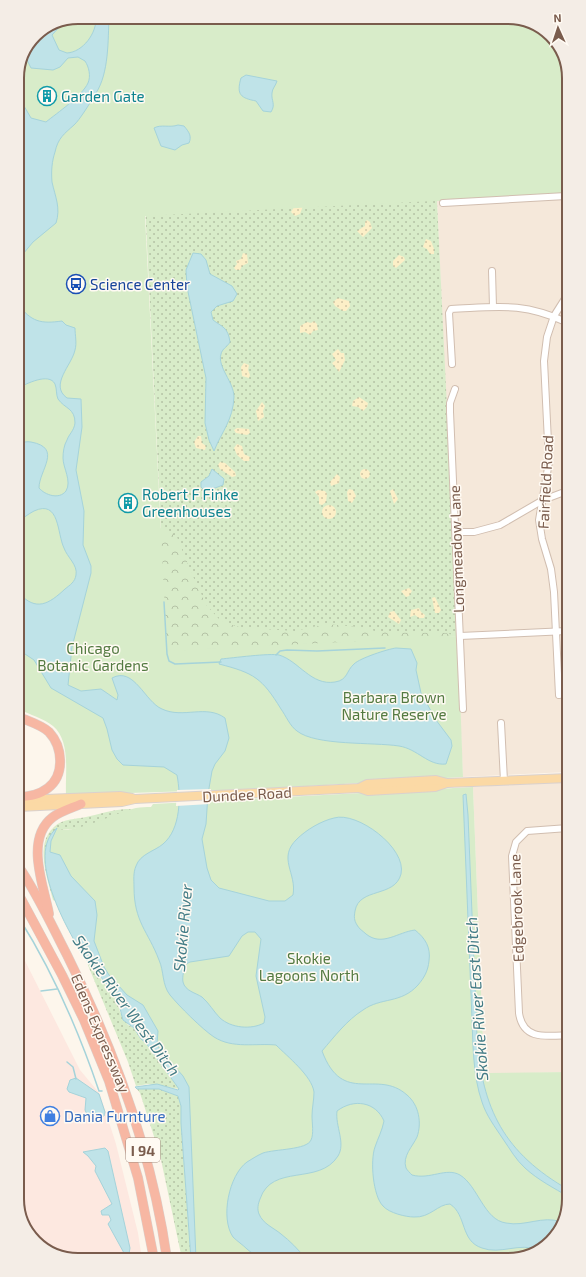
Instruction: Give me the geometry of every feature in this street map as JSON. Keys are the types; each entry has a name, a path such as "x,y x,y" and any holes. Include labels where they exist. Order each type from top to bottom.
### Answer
{"highway":[{"path":"24,719 48,732 59,752 60,765 57,775 49,787 33,796 24,797"},
{"path":"51,923 38,861 38,838 46,824 53,817 81,804"},
{"name":"Edens Expressway","path":"24,876 51,923 92,1006 133,1114 151,1178 166,1253"},
{"name":"Edens Expressway","path":"24,905 84,1020 109,1081 138,1178 153,1253"}],"main road":[{"name":"Dundee Road","path":"24,807 122,802 135,799 359,788 368,791 434,787 447,783 562,778"},
{"name":"Dundee Road","path":"24,800 120,796 135,799"}],"street":[{"path":"443,203 562,196"},
{"path":"492,271 494,307"},
{"name":"Fairfield Road","path":"559,695 551,569 540,529 540,511 549,462 544,361 547,337 554,316 562,303"},
{"path":"452,364 449,311 451,309 523,307 554,316 562,320"},
{"name":"Longmeadow Lane","path":"455,389 450,406 463,709"},
{"path":"456,532 474,532 500,525 543,500 562,494"},
{"path":"460,636 562,631"},
{"path":"501,723 504,781"},
{"name":"Edgebrook Lane","path":"562,828 527,831 520,836 513,851 519,1013 521,1023 527,1030 539,1036 562,1035"}],"shaded area":[{"path":"562,194 562,772 463,777 437,201"},
{"path":"562,782 562,1072 489,1074 483,1042 473,787"},
{"path":"24,959 80,1070 100,1094 116,1144 138,1233 141,1253 74,1253 61,1250 45,1242 31,1226 24,1206"}],"green space":[{"name":"Chicago Botanic Gardens","path":"78,24 512,24 525,27 538,33 538,48 553,48 562,71 562,194 145,216 167,651 458,636 463,777 257,789 66,795 65,749 59,732 49,723 24,711 24,74 28,57 33,48 48,33 57,28"},
{"path":"492,24 519,25 535,31 538,33 538,48 553,48 562,71 562,194 437,201 458,636 167,651 142,144"},
{"path":"157,528 167,529 177,537 190,570 207,606 219,619 228,624 244,628 295,631 326,624 358,627 375,631 414,633 441,632 458,636 165,664"},
{"name":"Skokie Lagoons North","path":"473,787 483,1042 489,1073 562,1072 562,1206 555,1226 541,1242 515,1253 194,1253 187,1098 118,993 49,869 49,841 57,828 63,830 72,829 128,810 151,807 153,804"},
{"path":"130,809 152,823 60,830 48,842 48,873 55,901 53,900 44,862 45,843 48,834 57,824 61,822"},
{"path":"85,958 117,1000 120,1012 128,1025 134,1028 141,1039 146,1043 179,1089 148,1084 136,1086 128,1062"},
{"path":"137,1089 159,1089 178,1096 181,1106 191,1253 181,1253 160,1155 140,1093"}],"sand":[{"path":"296,204 303,206 300,214 295,216 291,212"},
{"path":"367,220 370,222 372,228 363,237 357,231 365,226 365,222"},
{"path":"426,239 431,241 434,254 430,254 427,249 423,247"},
{"path":"243,253 247,254 248,263 242,266 240,270 236,270 234,268 237,264 236,261 241,259"},
{"path":"399,255 404,257 405,260 396,268 393,266 393,261"},
{"path":"338,298 349,301 350,306 346,311 343,311 335,306 333,302"},
{"path":"314,321 317,324 318,330 313,331 310,335 305,332 300,333 300,326 307,322 311,323"},
{"path":"338,349 341,353 344,353 345,360 339,372 332,363 336,360 332,354"},
{"path":"244,363 249,365 249,378 242,376 241,367"},
{"path":"359,397 368,403 367,407 363,411 358,407 352,406 353,401"},
{"path":"262,402 265,406 263,411 264,417 258,421 256,411"},
{"path":"237,428 249,429 250,433 247,435 236,433 234,430"},
{"path":"198,436 201,436 202,443 206,446 205,450 196,448 194,442"},
{"path":"237,444 242,446 244,454 250,457 249,461 244,461 237,455 234,448"},
{"path":"220,462 225,463 235,472 236,476 232,477 220,469 218,465"},
{"path":"363,469 367,469 370,474 367,479 363,479 360,476 360,472"},
{"path":"337,474 340,477 339,483 331,486 330,482"},
{"path":"349,489 353,490 356,496 352,503 348,501 347,492"},
{"path":"393,489 398,499 394,504 390,491"},
{"path":"318,490 325,491 327,494 326,502 322,505 319,504 319,497 315,492"},
{"path":"329,505 334,507 336,512 334,517 329,519 324,517 322,512 324,507"},
{"path":"409,588 412,591 409,596 406,597 401,591"},
{"path":"435,597 441,610 439,613 435,613 432,598"},
{"path":"419,608 425,615 424,618 419,618 415,615 410,617 411,610"},
{"path":"394,611 401,620 399,624 388,617 390,612"}],"water":[{"path":"96,24 109,24 106,66 103,76 100,85 85,110 76,123 62,137 56,147 52,163 52,182 58,207 56,223 33,242 24,253 24,106 31,118 46,122 69,104 85,88 89,77 89,72 85,61 78,57 68,58 60,67 53,70 31,68 27,60 28,57 40,40 57,28 59,27 52,35 59,50 67,53 73,52 88,41"},
{"path":"246,75 277,81 272,92 273,107 271,112 263,111 256,101 247,99 241,95 239,88 241,78"},
{"path":"160,126 184,126 189,132 189,143 182,145 175,150 161,146 154,128"},
{"path":"193,253 201,254 206,260 210,274 232,286 237,294 233,301 217,306 211,312 213,320 228,333 230,342 222,352 220,359 234,397 232,412 214,451 209,440 205,423 206,378 187,287 186,270"},
{"name":"Skokie River","path":"24,311 32,318 42,322 62,321 66,325 75,328 75,350 63,375 60,387 62,393 67,398 81,399 82,427 76,470 84,511 83,545 91,566 91,573 72,647 68,685 81,691 101,689 117,700 118,695 112,678 120,676 127,677 139,686 150,700 162,709 178,713 210,712 225,718 229,738 225,751 215,764 212,771 208,794 206,824 202,839 207,868 211,880 219,888 269,901 285,901 293,895 294,887 288,859 288,853 291,846 309,829 324,821 334,818 344,817 355,820 367,826 389,843 401,864 401,874 392,887 363,898 355,911 355,922 366,934 372,938 378,939 390,938 415,930 422,936 428,947 428,968 422,980 411,991 398,998 377,1003 357,1014 322,1051 330,1068 340,1078 361,1084 384,1085 396,1088 411,1099 417,1109 419,1120 417,1137 405,1159 406,1168 412,1175 425,1176 449,1172 460,1175 472,1187 492,1216 498,1221 520,1224 541,1220 557,1221 551,1232 541,1242 530,1248 489,1250 475,1245 470,1240 459,1215 450,1204 442,1206 420,1217 411,1217 393,1213 383,1206 377,1195 373,1178 373,1153 384,1121 376,1110 370,1106 357,1103 350,1104 337,1111 337,1123 341,1146 338,1156 330,1165 319,1170 285,1177 275,1181 266,1188 259,1201 258,1212 263,1220 288,1239 301,1253 253,1253 233,1237 229,1229 227,1208 228,1197 235,1177 247,1162 261,1154 304,1146 311,1140 313,1128 312,1113 314,1092 309,1079 276,1045 244,1045 221,1041 203,1029 167,991 159,960 142,926 136,909 134,871 141,858 163,844 169,838 173,830 179,802 177,775 164,767 123,765 117,759 112,750 103,718 51,688 34,660 24,653 24,598 37,604 48,602 75,580 76,571 74,564 64,548 53,514 49,510 42,509 34,511 24,517 24,442 31,442 41,445 46,449 48,454 39,488 52,496 63,494 68,487 68,479 63,462 64,446 73,430 75,418 71,411 58,399 55,384 52,381 43,379 24,385","holes":["248,932 255,932 261,939 256,976 265,1017 264,1023 253,1027 235,1026 220,1018 202,997 186,988 183,982 186,964 190,962 229,956 242,936"]},
{"path":"212,469 224,479 223,485 215,488 203,489 201,487 201,482 209,476"},
{"path":"396,648 411,649 417,663 416,670 421,693 436,720 451,740 452,746 446,764 440,764 428,760 412,750 399,746 345,743 306,736 292,726 268,690 256,678 241,670 219,664 221,659 260,655 279,655 293,662 312,677 327,682 335,682 345,677 351,667 362,659"},
{"path":"466,794 468,815 477,1037 484,1086 500,1127 528,1161 562,1186 562,1193 546,1184 519,1162 488,1116 479,1092 474,1061 463,795"},
{"name":"Skokie River West Ditch","path":"57,828 51,841 50,852 60,855 71,876 95,901 97,915 94,941 104,967 109,975 127,995 143,1005 158,1031 157,1044 160,1050 183,1076 189,1087 196,1253 191,1253 181,1106 178,1096 159,1089 137,1089 135,1087 157,1084 179,1089 134,1028 123,1020 119,1004 114,994 85,958 69,930 52,893 47,874 45,856 48,840"},
{"path":"76,1078 99,1094 105,1112 104,1116 92,1119 88,1117 85,1110 86,1098 69,1092 67,1089 70,1080"},
{"path":"105,1148 108,1151 130,1248 129,1253 124,1253 108,1224 111,1220 109,1215 102,1215 101,1211 112,1204 95,1171 96,1166 83,1152"}],"pier":[{"path":"211,789 210,804 176,806 177,790"}],"waterway":[{"path":"164,602 167,654 169,661 175,664 221,662"},
{"path":"276,655 280,651 287,650 317,651 385,648"},
{"path":"24,927 54,981 74,1025 99,1091 102,1091"},
{"path":"41,991 57,989"},
{"path":"67,1062 73,1067 76,1079"}],"place":[{"name":"Garden Gate","path":"47,96"},
{"name":"Science Center","path":"76,284"},
{"name":"Robert F Finke Greenhouses","path":"128,503"},
{"name":"Dania Furnture","path":"50,1116"}],"park label":[{"name":"Barbara Brown Nature Reserve","path":"394,706"}],"water label":[{"name":"Skokie River East Ditch","path":"476,999"}]}
